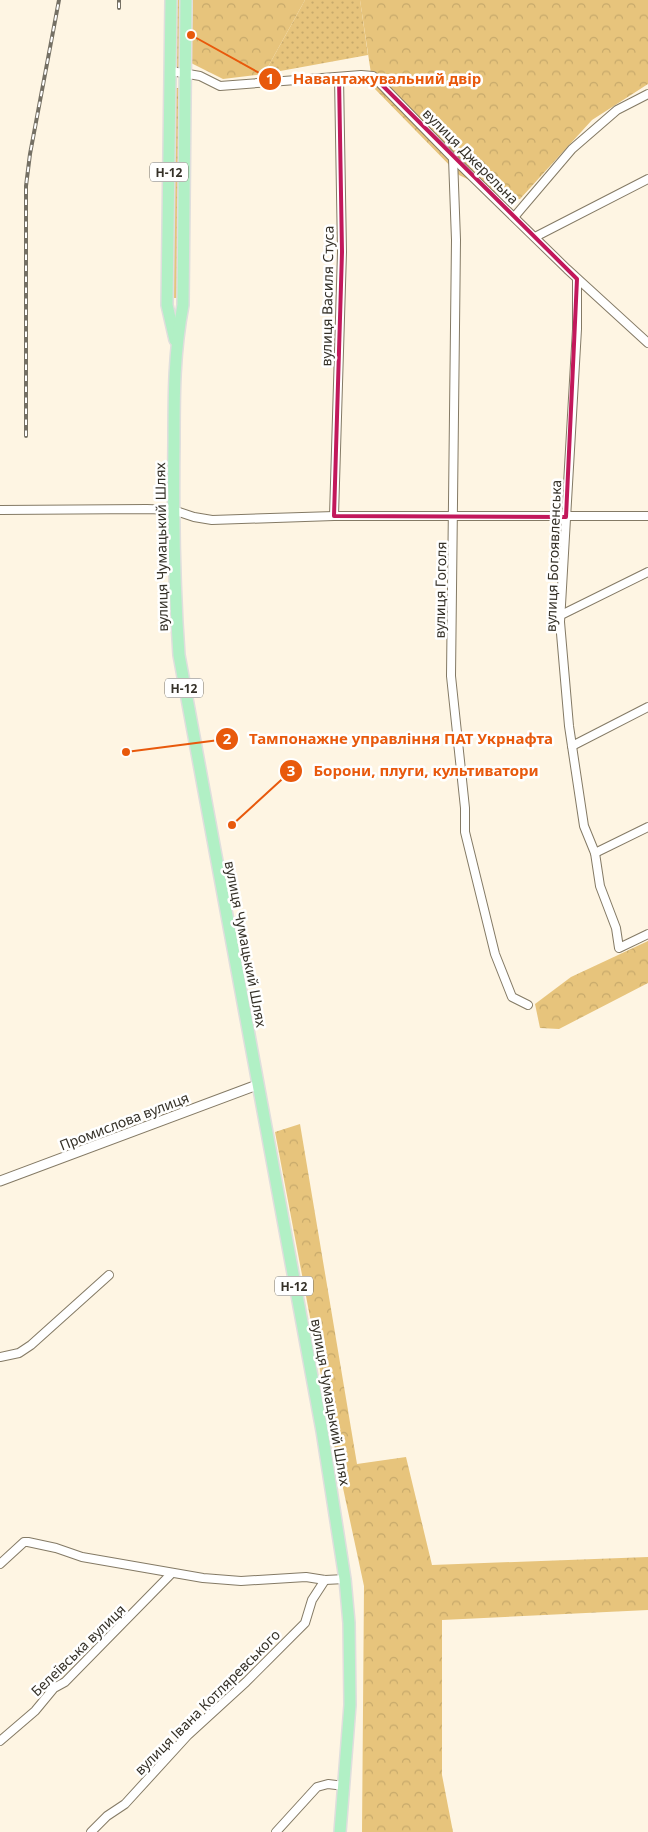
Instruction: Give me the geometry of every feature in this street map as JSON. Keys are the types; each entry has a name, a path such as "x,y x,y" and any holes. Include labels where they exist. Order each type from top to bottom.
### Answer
{"main road":[{"name":"вулиця Чумацький Шлях","path":"171,0 167,305 176,344"},
{"name":"вулиця Чумацький Шлях","path":"186,0 183,305 176,344 173,510 174,577 179,655 320,1422 341,1546 349,1624 350,1704 340,1832"}],"street":[{"path":"171,71 186,73"},
{"name":"вулиця Джерельна","path":"186,73 200,76 220,86 373,76 576,279 648,343"},
{"name":"вулиця Василя Стуса","path":"334,516 342,252 339,77"},
{"path":"515,216 550,173 579,144 617,110 648,94"},
{"name":"вулиця Гоголя","path":"453,158 456,240 452,676 465,808 465,832 495,954 512,997 528,1005"},
{"path":"535,237 648,179"},
{"name":"вулиця Богоявленська","path":"576,279 577,329 561,615 572,746 584,826 594,853 600,886 616,928 619,948 648,934"},
{"path":"0,510 173,510 194,517 212,520 334,516 648,516"},
{"path":"561,615 648,572"},
{"path":"572,746 648,707"},
{"path":"594,853 648,827"},
{"name":"Промислова вулиця","path":"0,1181 257,1085"},
{"path":"0,1357 19,1353 31,1345 109,1275"},
{"path":"0,1564 24,1542 56,1548 82,1558 171,1574 241,1581 306,1577 326,1580 345,1579"},
{"name":"Белеївська вулиця","path":"0,1741 35,1711 54,1688 65,1682 122,1627 171,1574"},
{"name":"вулиця Івана Котляревського","path":"91,1832 107,1816 124,1804 188,1735 246,1682 305,1623 312,1600 326,1580"},
{"path":"276,1832 317,1788 328,1784 344,1786"}],"highlighted area":[{"path":"373,76 577,279 566,517 334,516 342,252 339,77"}],"green space":[{"path":"176,0 182,0 181,67 175,67"},
{"path":"193,0 305,0 264,74 223,79 191,63"},
{"path":"305,0 360,0 368,55 264,74"},
{"path":"360,0 648,0 648,84 592,120 520,199 511,200 459,175 373,87"},
{"path":"174,88 180,88 179,298 173,298"},
{"path":"648,941 648,983 559,1029 540,1028 535,1004 571,977"},
{"path":"300,1124 357,1464 406,1457 432,1565 648,1557 648,1610 442,1620 442,1775 453,1832 362,1832 364,1586 337,1460 275,1132"}],"railway":[{"path":"26,436 26,186 30,154 59,0"},
{"path":"119,0 119,8"}],"place":[{"name":"Навантажувальний двір","path":"191,35"},
{"name":"Тампонажне управління ПАТ Укрнафта","path":"126,752"},
{"name":"Борони, плуги, культиватори","path":"232,825"}]}
